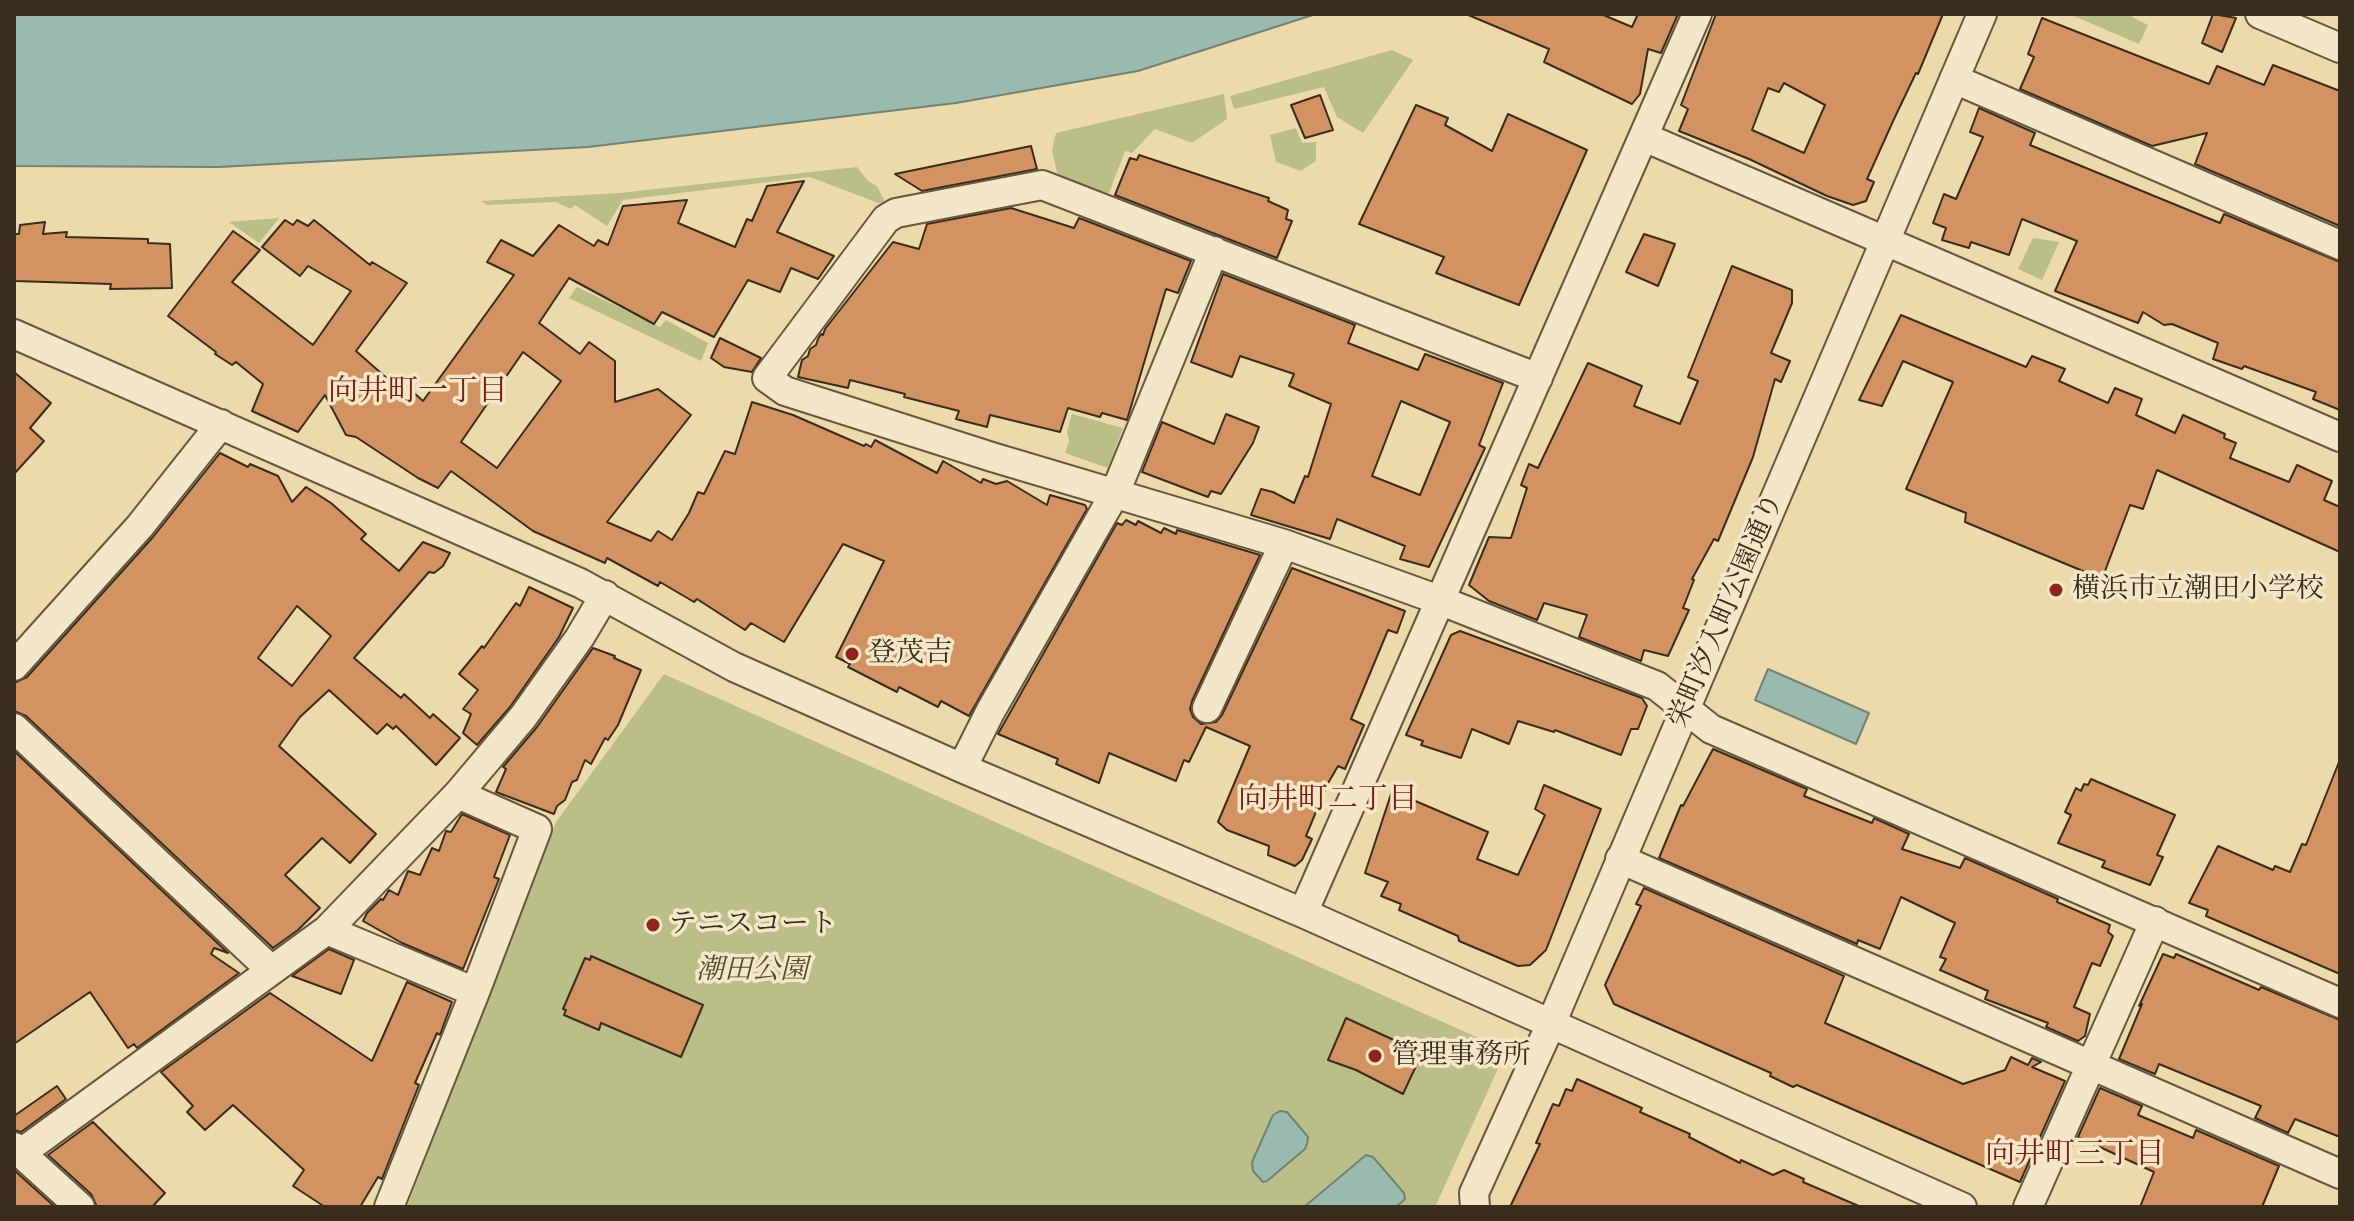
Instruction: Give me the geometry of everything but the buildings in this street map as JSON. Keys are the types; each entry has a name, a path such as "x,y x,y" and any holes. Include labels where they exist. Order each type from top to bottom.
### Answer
{"street":[{"path":"1303,913 1697,14"},
{"name":"栄町汐入町公園通り","path":"1475,1207 1474,1193 1550,1026 1982,14"},
{"path":"2260,14 2340,48"},
{"path":"1954,79 2340,245"},
{"path":"1644,137 2340,437"},
{"path":"1538,378 1042,185 896,213 886,219 767,378 785,391 1284,544 1439,600 1657,686 1711,729 2340,1003"},
{"path":"962,768 990,712 1115,493 1214,251"},
{"path":"14,334 605,595 734,667 1303,913 1550,1026 1962,1207"},
{"path":"14,666 140,526 221,424"},
{"path":"1207,708 1284,544"},
{"path":"80,1207 18,1150 327,930 458,794 523,717 580,637 605,595"},
{"path":"14,728 270,969"},
{"path":"389,1207 537,829 458,794"},
{"path":"1620,859 2340,1174"},
{"path":"2028,1207 2155,921"},
{"path":"327,930 475,992"}],"green space":[{"path":"2069,14 2133,14 2132,17 2148,25 2139,44"},
{"path":"1392,50 1413,60 1363,133 1337,117 1324,87 1234,109 1230,96"},
{"path":"1224,94 1227,119 1192,143 1155,129 1132,153 1125,151 1109,193 1071,184 1057,173 1052,150 1056,133"},
{"path":"1296,128 1302,143 1316,142 1316,161 1301,171 1276,162 1270,135"},
{"path":"857,167 868,181 877,186 885,202 881,204 810,177 623,200 607,226 575,205 571,209 556,202 487,205 481,201 619,193"},
{"path":"279,218 259,243 229,222"},
{"path":"2033,238 2059,242 2042,280 2018,269"},
{"path":"577,287 660,327 666,320 708,343 701,361 569,298"},
{"path":"1072,414 1123,428 1108,468 1065,453"},
{"name":"潮田公園","path":"664,674 1490,1043 1501,1062 1435,1207 407,1207 556,822"}],"water":[{"path":"14,14 1316,14 1138,71 956,103 588,147 219,167 14,166"},
{"path":"1768,669 1869,713 1856,744 1755,700"},
{"path":"1280,1111 1287,1112 1308,1137 1307,1144 1305,1149 1263,1182 1253,1171 1252,1162 1273,1115"},
{"path":"1366,1155 1373,1157 1404,1193 1405,1199 1396,1207 1304,1207"}],"place":[{"name":"横浜市立潮田小学校","path":"2056,590"},
{"name":"登茂吉","path":"852,654"},
{"name":"テニスコート","path":"653,925"},
{"name":"管理事務所","path":"1375,1056"}],"district":[{"name":"向井町一丁目","path":"418,393"},
{"name":"向井町二丁目","path":"1328,801"},
{"name":"向井町三丁目","path":"2075,1156"}]}
